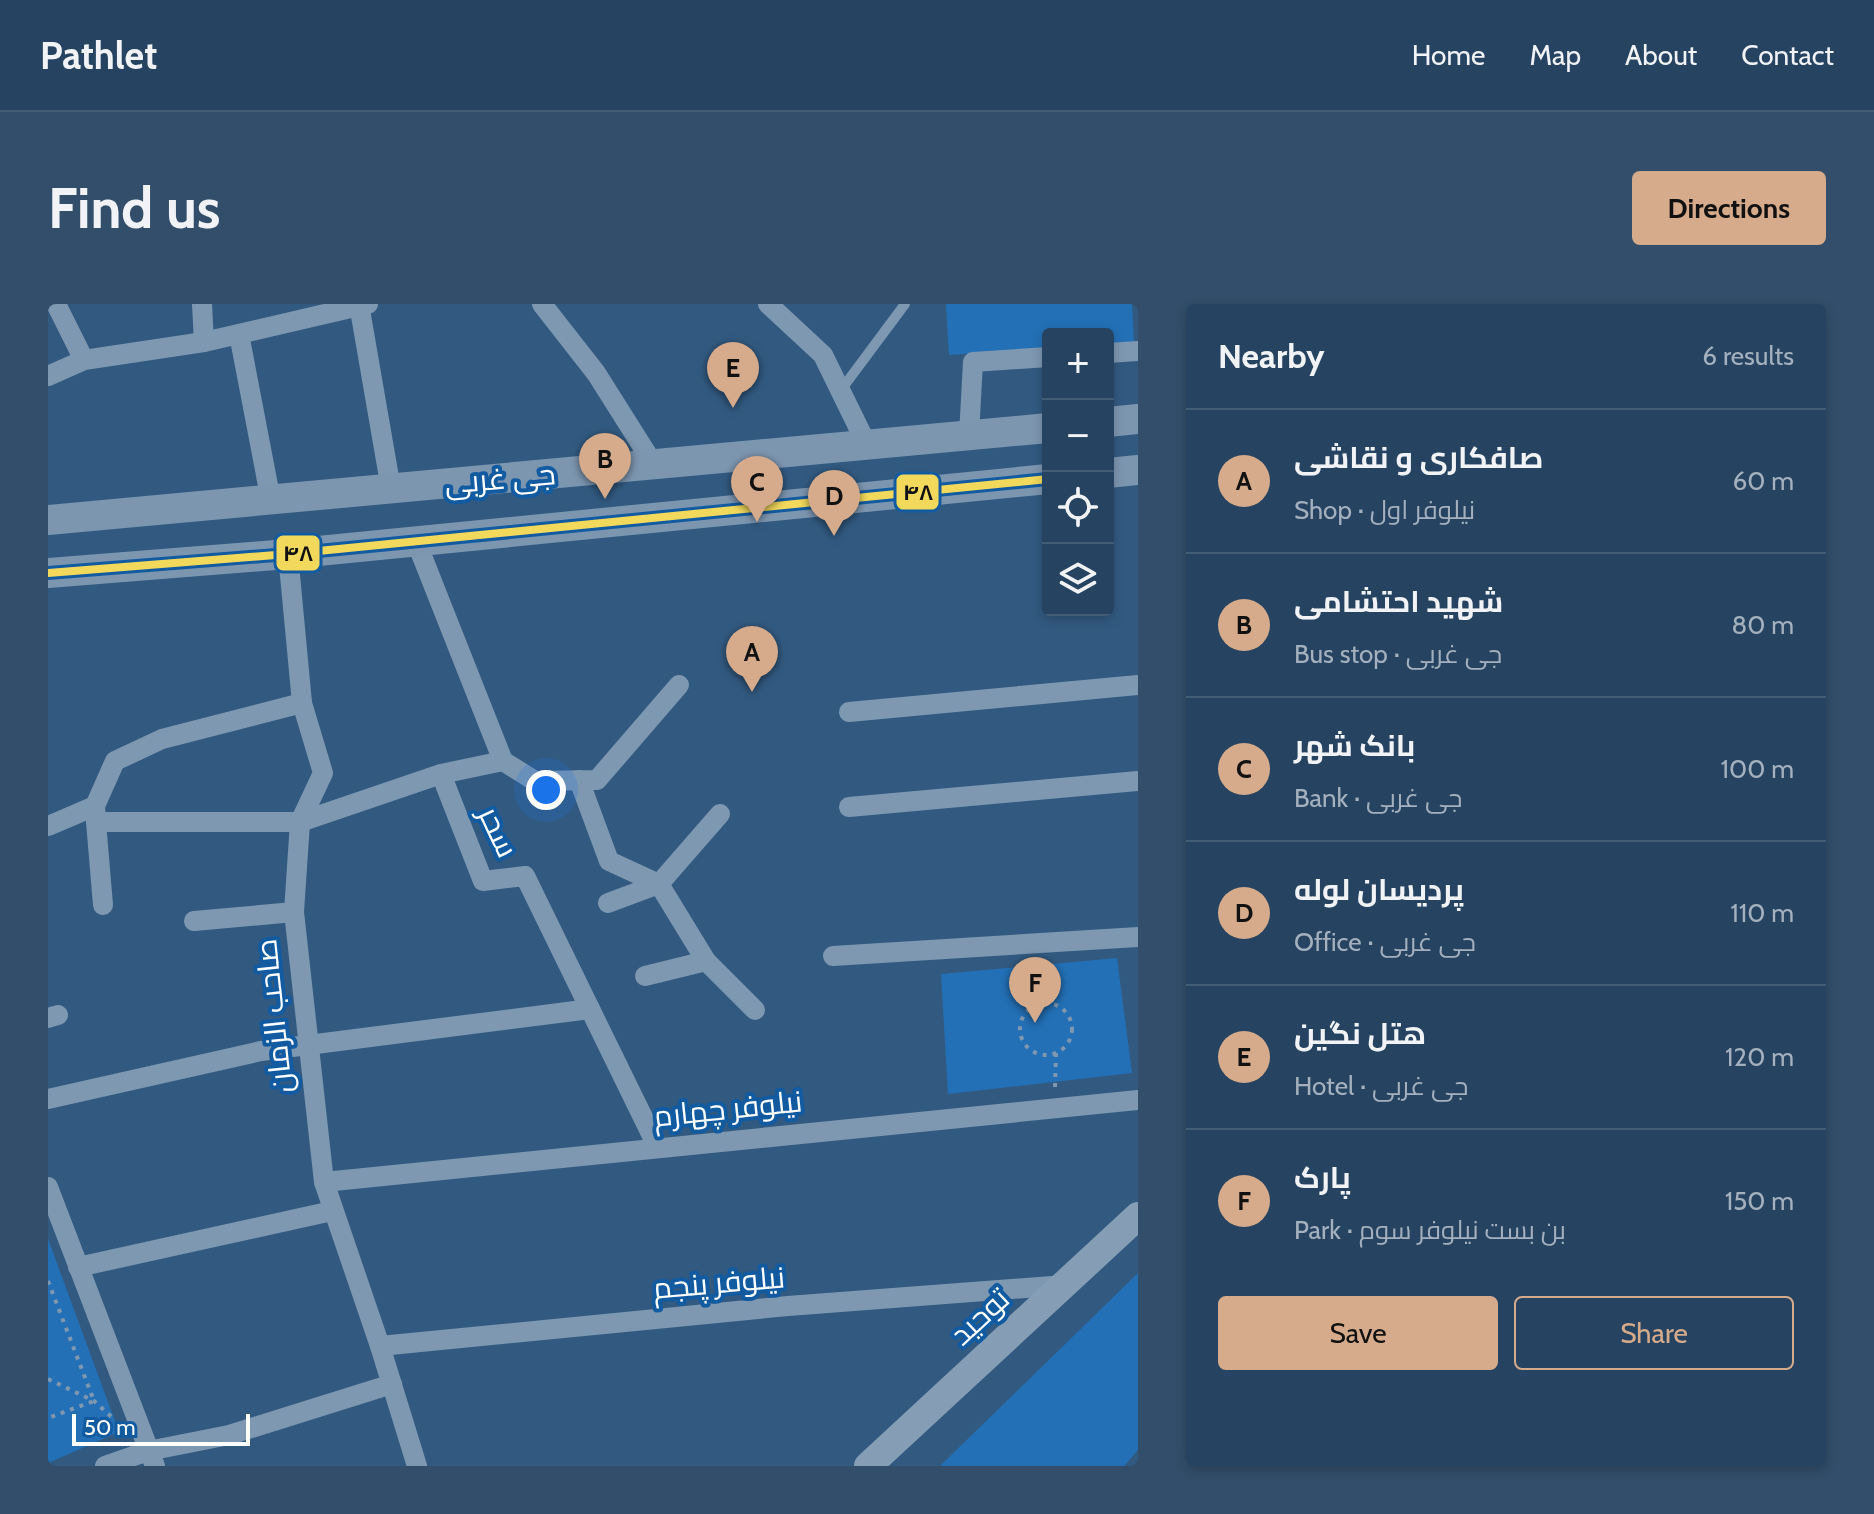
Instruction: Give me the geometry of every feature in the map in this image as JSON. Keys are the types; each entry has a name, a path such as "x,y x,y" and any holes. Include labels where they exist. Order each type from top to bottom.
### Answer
{"main road":[{"path":"1114,421 1138,419"},
{"name":"جی غربی","path":"48,520 1042,429"},
{"path":"1114,472 1138,470"},
{"name":"جی غربی","path":"48,573 288,554 1042,480"},
{"name":"توحید","path":"868,1466 1138,1216"}],"street":[{"path":"56,304 84,360"},
{"path":"202,304 204,342"},
{"path":"542,304 596,373 654,465"},
{"path":"768,304 823,355 867,445"},
{"path":"48,376 84,360 204,342 362,305 391,489"},
{"path":"239,334 271,501"},
{"path":"1114,353 1138,351"},
{"path":"969,435 973,362 1042,357"},
{"name":"سحر","path":"416,541 503,761 441,774 483,881 525,876 657,1146"},
{"name":"صاحب الزمان","path":"288,554 302,703 323,773 300,822 294,912 306,1044 324,1182 417,1466"},
{"path":"503,761 535,781 597,780 679,685"},
{"path":"849,712 1138,685 1138,697"},
{"path":"103,905 95,814 115,761 162,739 302,703"},
{"path":"48,826 95,814 300,822 441,774"},
{"path":"579,780 609,861 659,884 706,961 755,1010"},
{"path":"849,807 1138,781"},
{"path":"608,903 659,884 720,814"},
{"path":"194,921 294,912"},
{"path":"833,956 1138,937"},
{"path":"645,976 706,961"},
{"path":"48,1099 306,1044 590,1009"},
{"name":"نیلوفر چهارم","path":"324,1182 657,1146 1138,1100"},
{"path":"49,1191 151,1458"},
{"path":"78,1267 332,1211"},
{"name":"نیلوفر پنجم","path":"380,1346 788,1306 1065,1285"},
{"path":"105,1466 151,1458 392,1384"}],"lane":[{"path":"841,390 905,304"}],"path":[{"path":"1030,943 1039,1004"},
{"path":"1039,1004 1056,1005 1069,1016 1069,1042 1056,1053 1031,1051 1021,1037 1021,1020 1039,1004"},
{"path":"1054,1108 1056,1053"},
{"path":"48,1281 94,1401"},
{"path":"48,1379 94,1401 115,1421"},
{"path":"48,1418 94,1401"}],"shaded area":[{"path":"946,304 1132,304 1134,342 1114,344 1114,328 1042,328 1042,348 949,355"},
{"path":"1117,958 1132,1073 948,1094 941,974"},
{"path":"48,1239 119,1432 48,1463"},
{"path":"1138,1273 1138,1450 1124,1466 940,1466"}],"transit line":[{"name":"۴۸","path":"48,573 288,554 1042,480"}],"place":[{"name":"هتل نگین","path":"733,408"},
{"name":"شهید احتشامی","path":"605,499"},
{"name":"بانک شهر","path":"757,522"},
{"name":"پردیسان لوله","path":"834,536"},
{"name":"صافکاری و نقاشی","path":"752,692"},
{"name":"پارک","path":"1035,1023"}]}
